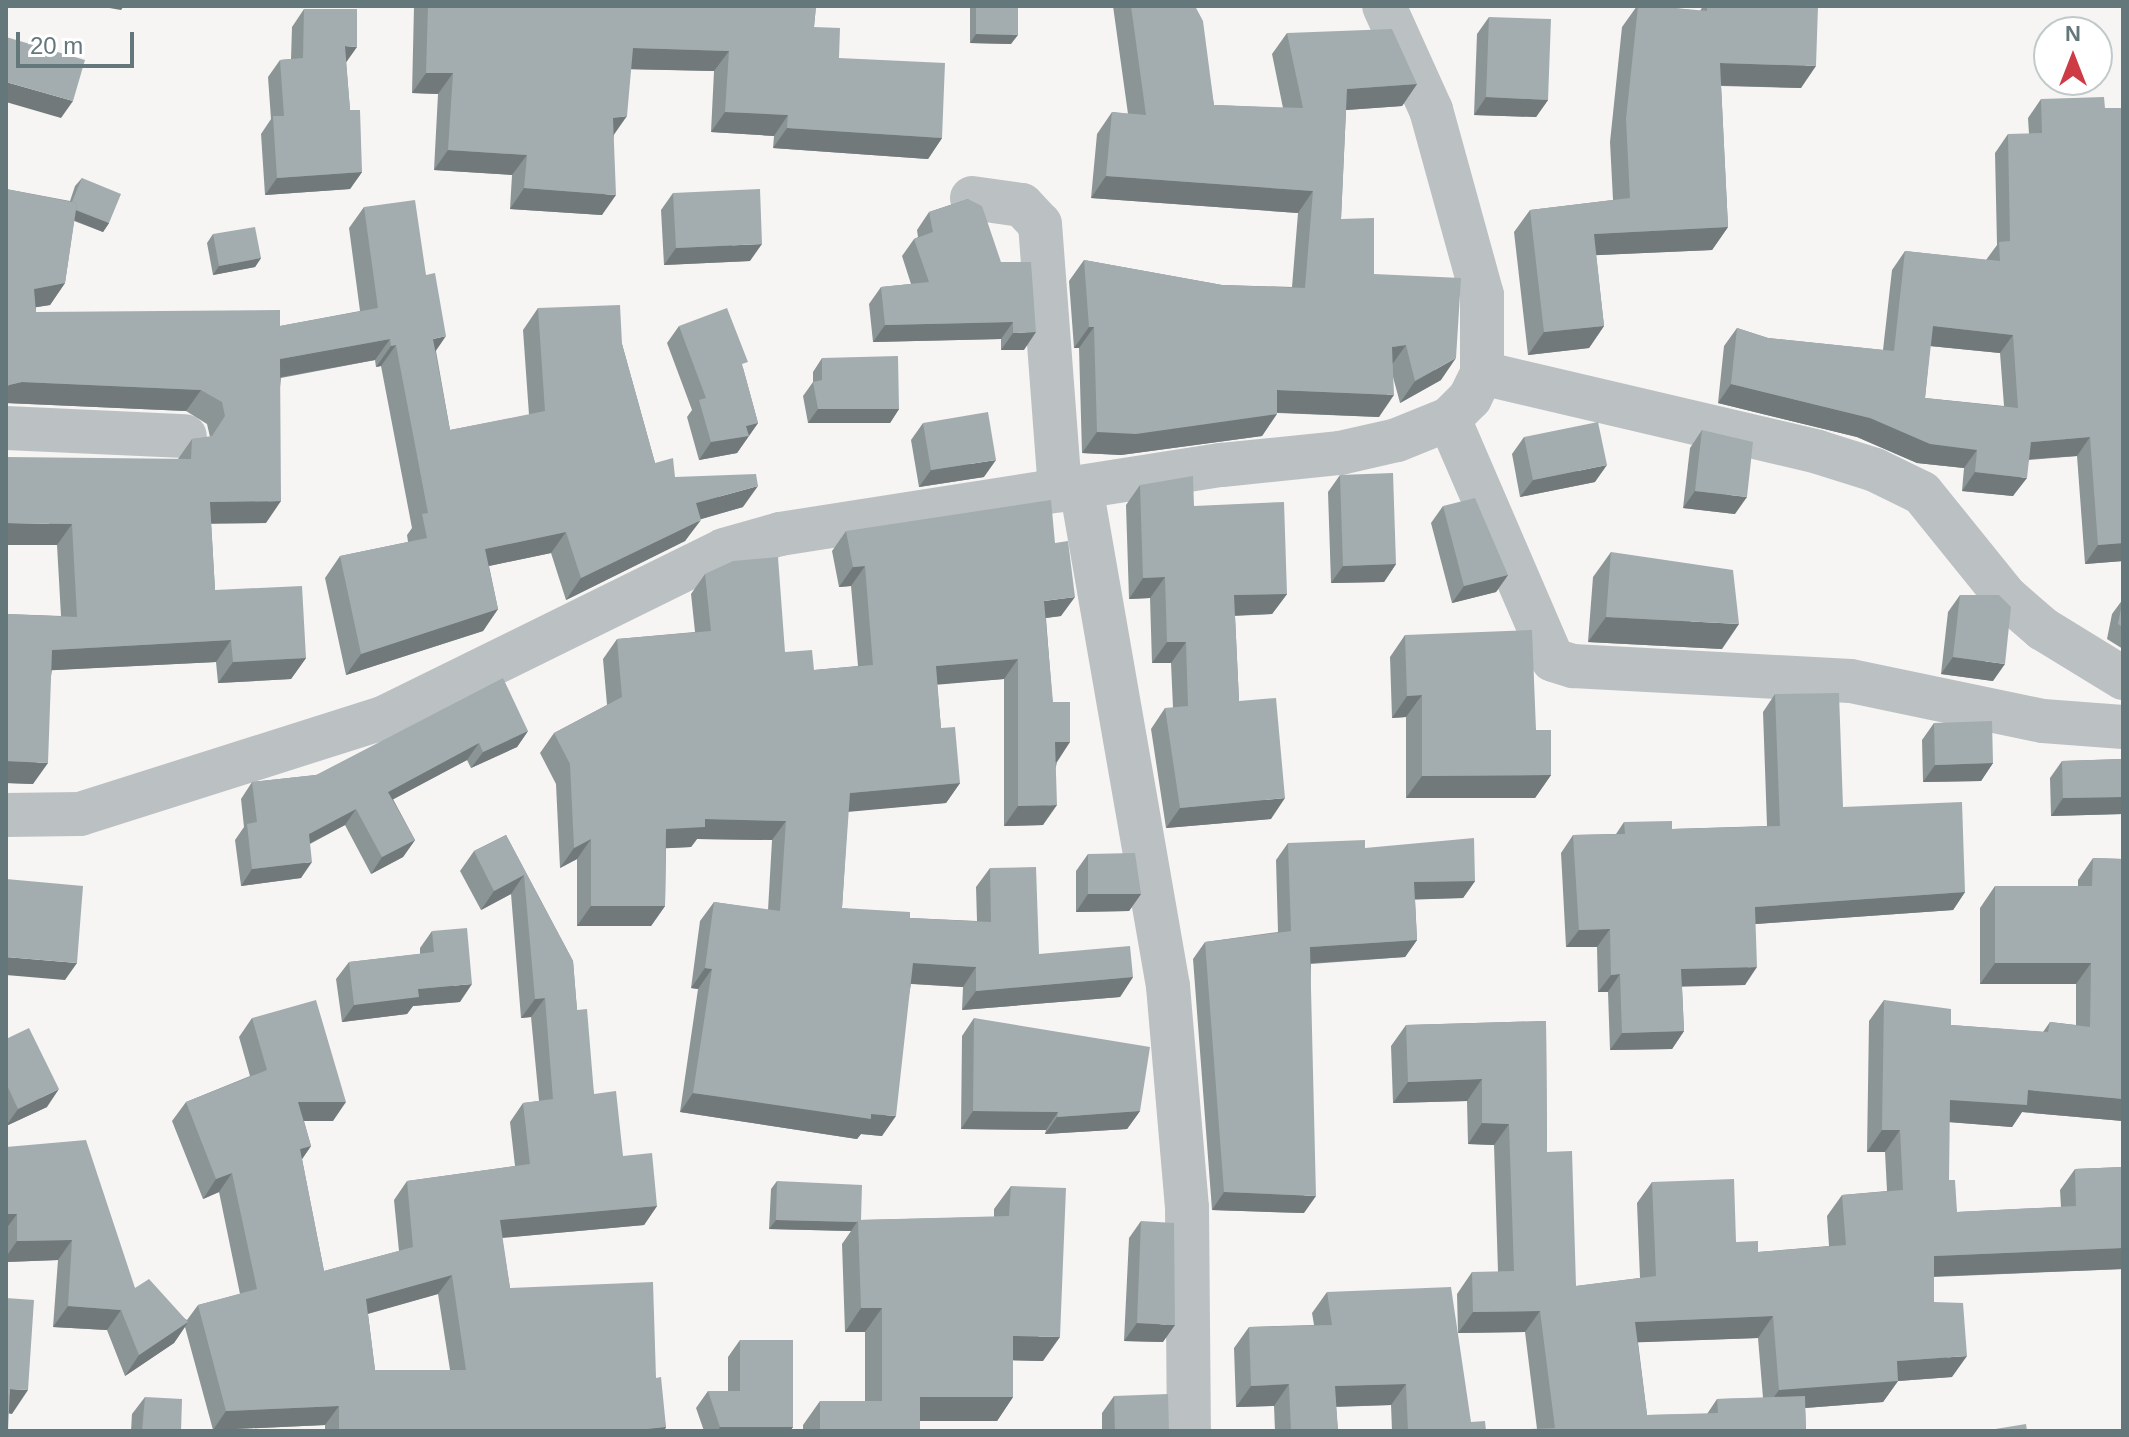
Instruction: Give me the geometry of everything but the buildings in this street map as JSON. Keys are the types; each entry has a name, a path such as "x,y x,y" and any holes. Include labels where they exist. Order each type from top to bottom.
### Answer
{"street":[{"path":"6,815 80,814 385,717 724,550 780,534 1071,489 1340,453 1397,440 1449,419 1470,398 1482,373 1482,295 1476,261 1431,110 1384,6"},
{"path":"972,198 1022,205 1040,224 1071,489 1168,986 1187,1208 1189,1431"},
{"path":"1482,373 1818,452 1887,476 1922,493 2006,597 2043,629 2123,678"},
{"path":"1449,419 1553,660 1573,666 1851,681 2043,721 2123,727"},
{"path":"6,428 185,436"}]}
